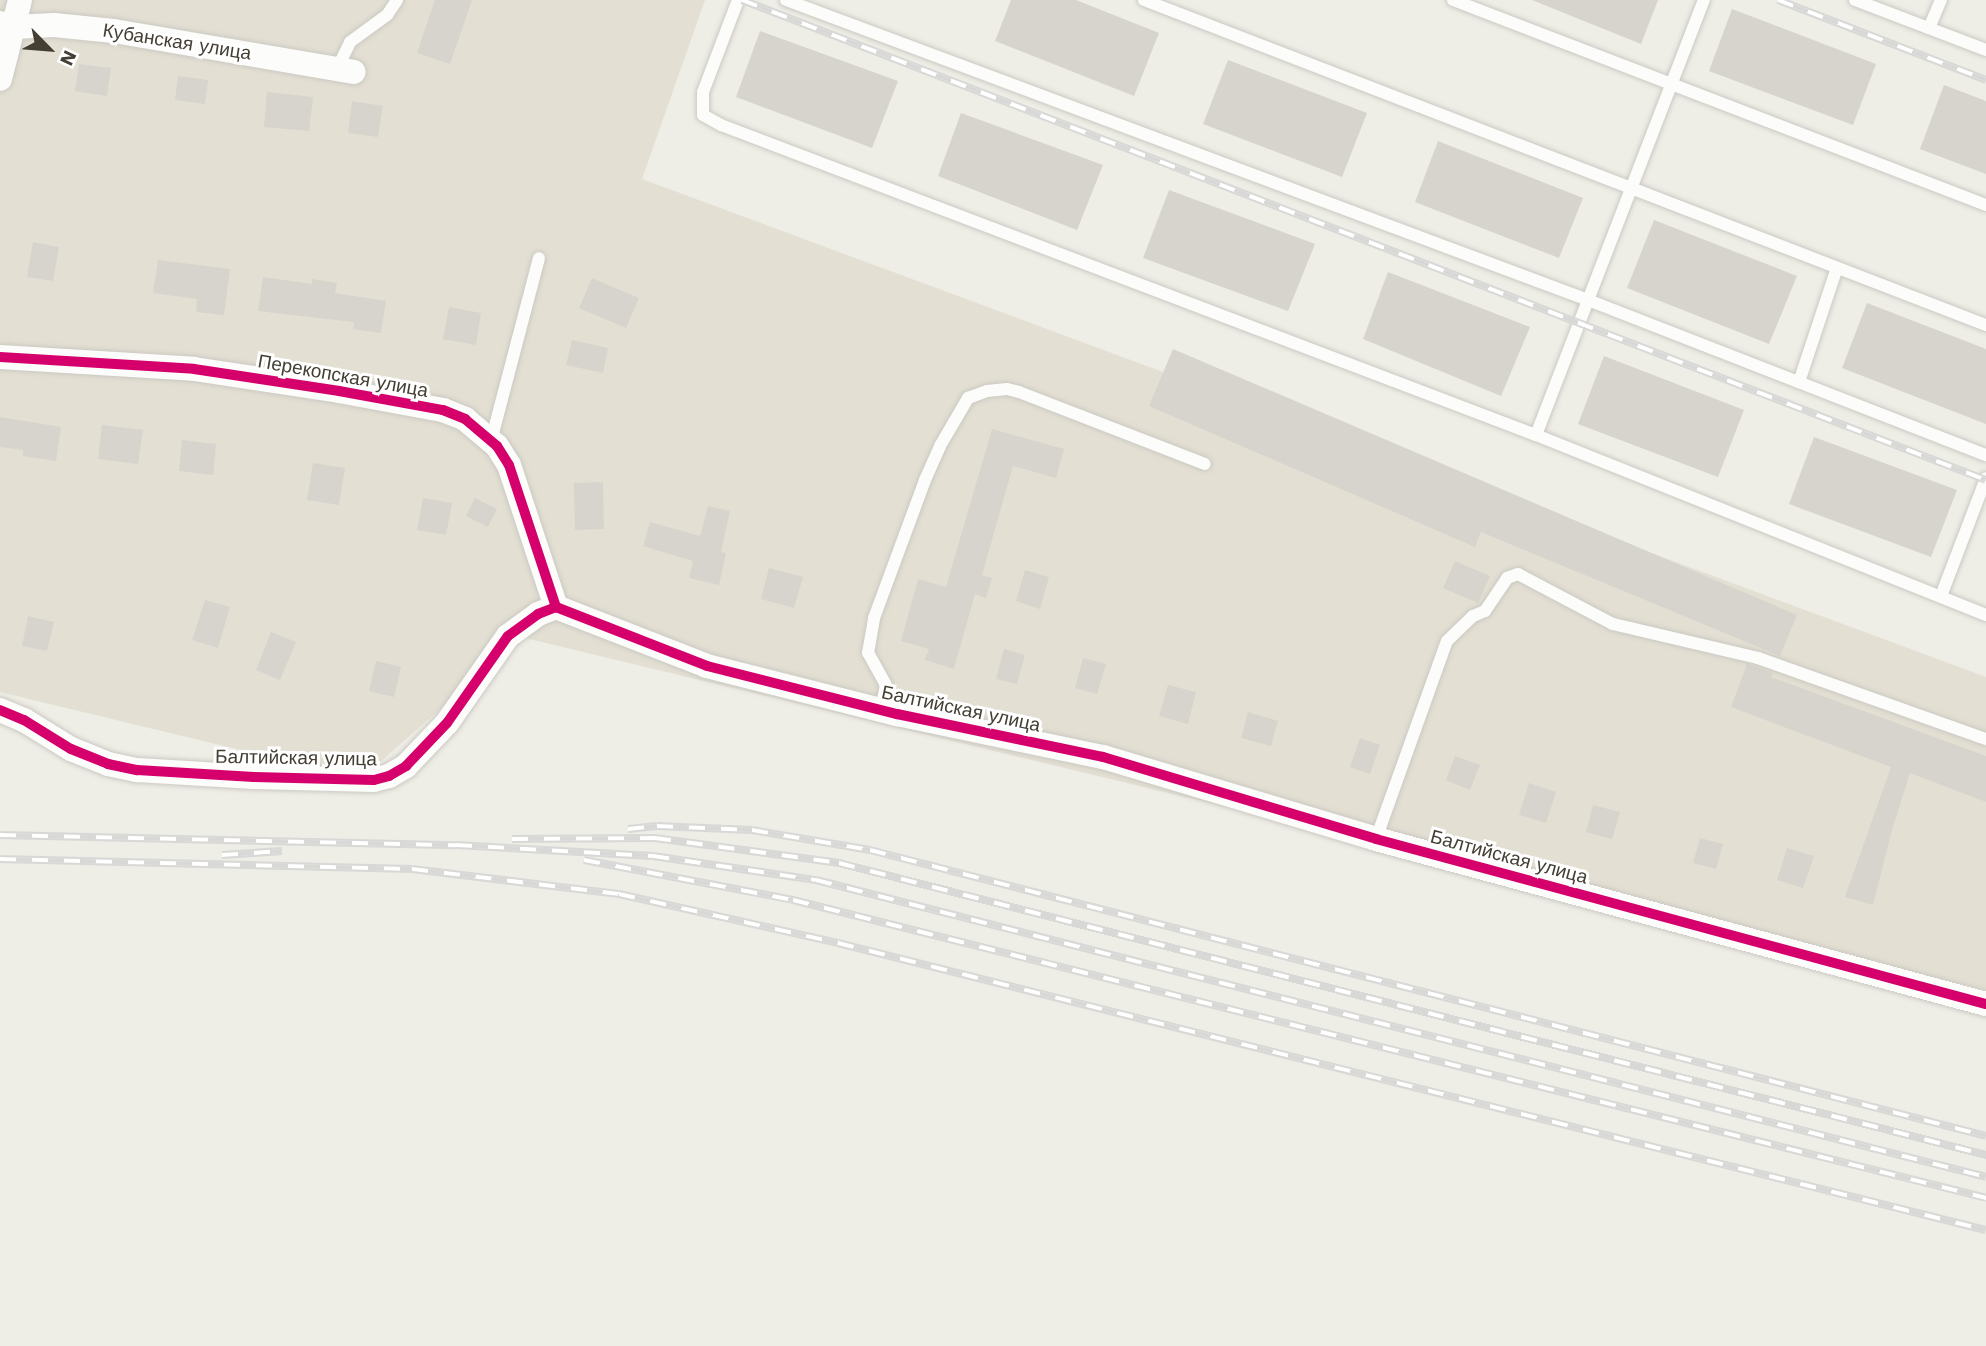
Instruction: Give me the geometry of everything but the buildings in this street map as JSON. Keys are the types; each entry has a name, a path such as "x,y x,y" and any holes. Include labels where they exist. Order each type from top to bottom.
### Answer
{"street":[{"path":"0,79 7,25 20,0"},
{"name":"Кубанская улица","path":"7,25 54,25 114,31 346,71"},
{"name":"Перекопская улица","path":"0,357 194,369 339,391 443,411 465,419 491,441 509,465 556,607"},
{"name":"Балтийская улица","path":"0,710 24,720 71,749 108,764 137,769 254,777 374,780 389,776 406,766 447,723 508,636 538,614 556,607 707,666 881,710 1103,757 1376,839 1986,1004"}],"lane":[{"path":"346,71 350,42 387,15 397,0"},
{"path":"738,0 703,92 703,115 721,125 1536,435 1986,615"},
{"path":"786,0 1588,300 1986,455"},
{"path":"1144,0 1986,326"},
{"path":"1453,0 1986,205"},
{"path":"1536,435 1704,0"},
{"path":"1855,0 1986,50"},
{"path":"1929,28 1941,0"},
{"path":"491,441 539,258"},
{"path":"1799,382 1837,268"},
{"path":"881,710 886,685 868,653 874,618 925,480 940,446 968,398 986,391 1007,389 1019,392 1205,464"},
{"path":"1941,596 1986,478"},
{"path":"1376,839 1447,641 1473,616 1485,611 1507,578 1518,574 1613,624 1758,658 1986,739"}],"shaded area":[{"path":"0,0 705,0 642,179 1986,677 1986,990 521,637 361,779 0,692"}],"railway":[{"path":"742,0 1986,480"},
{"path":"1778,0 1986,80"},
{"path":"628,829 657,826 752,830 870,850 1986,1136"},
{"path":"0,835 456,845 653,856 816,880 1986,1177"},
{"path":"512,839 655,838 839,863 1986,1155"},
{"path":"222,855 282,851"},
{"path":"0,859 412,869 619,894 838,943 1986,1230"},
{"path":"584,860 793,900 1986,1198"}],"cycle path":[{"path":"0,357 194,369 443,410 465,419 497,446 509,465 556,607"},
{"path":"0,710 24,720 71,749 108,764 137,770 374,780 389,776 406,766 447,723 508,636 538,614 556,607 707,666 897,714 1103,757 1376,839 1986,1004"}]}
